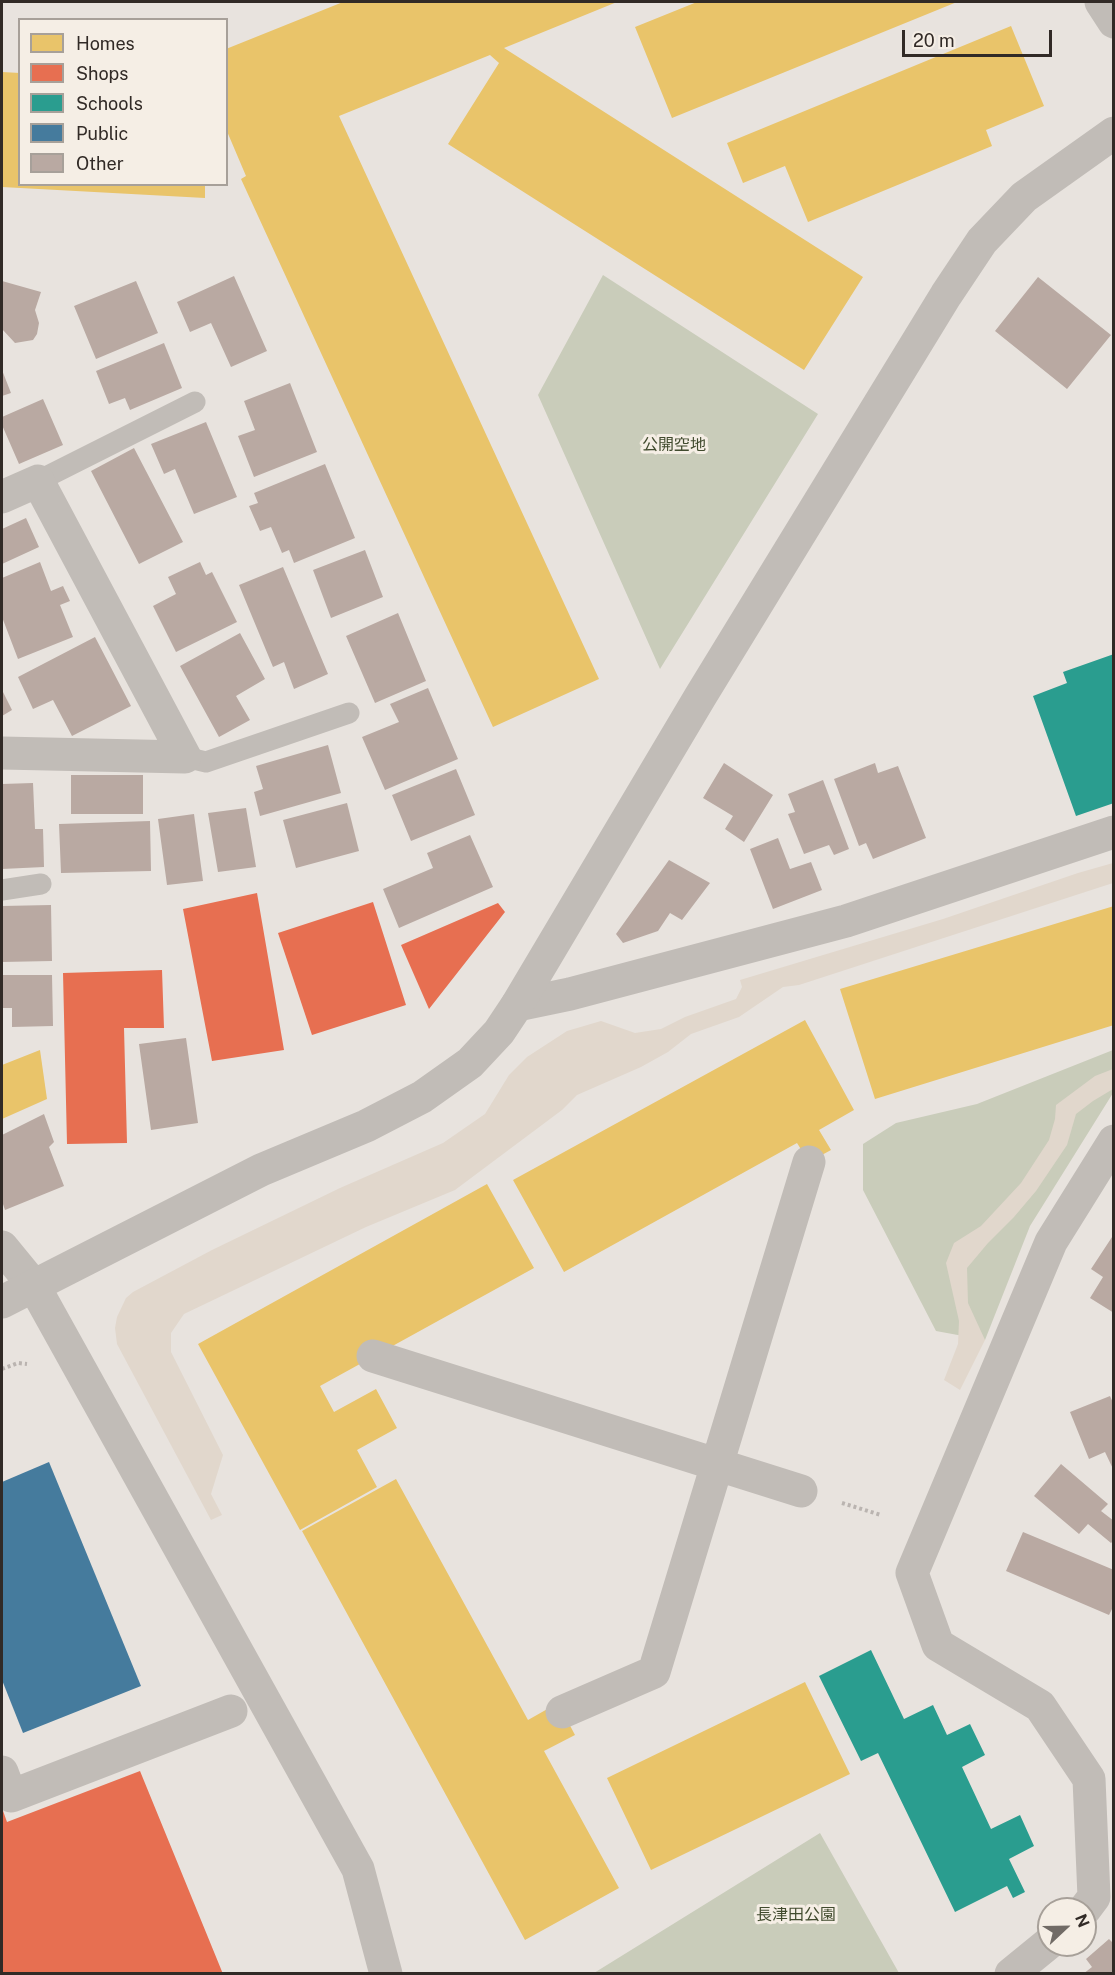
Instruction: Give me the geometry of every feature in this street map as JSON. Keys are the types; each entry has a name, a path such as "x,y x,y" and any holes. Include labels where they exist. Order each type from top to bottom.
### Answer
{"street":[{"path":"1101,2 1113,22"},
{"path":"2,1302 261,1170 366,1126 422,1097 470,1063 499,1032 517,1005 700,697 946,295 982,241 1024,196 1113,133"},
{"path":"2,497 38,481 185,757 2,753"},
{"path":"517,1005 570,994 846,921 1113,832"},
{"path":"1097,1897 1089,1779 1040,1706 938,1645 912,1574 1051,1242 1113,1141"},
{"path":"562,1712 654,1672 809,1162"},
{"path":"2,1247 34,1286 358,1869 386,1974"},
{"path":"373,1356 801,1491"},
{"path":"2,1772 11,1796 231,1711"},
{"path":"1011,1974 1037,1953"}],"lane":[{"path":"38,481 195,402"},
{"path":"185,757 206,762 349,713"},
{"path":"2,890 41,884"}],"green space":[{"name":"公開空地","path":"603,275 818,414 660,669 538,395"},
{"path":"1113,1050 1113,1093 1030,1226 985,1340 936,1331 863,1190 863,1144 896,1123 977,1104"},
{"name":"長津田公園","path":"820,1833 899,1973 594,1973"}],"shaded area":[{"path":"1113,863 1113,883 799,985 783,987 739,1017 691,1034 668,1052 641,1067 577,1095 562,1110 455,1190 366,1227 184,1314 171,1333 171,1352 223,1455 211,1494 222,1515 211,1520 117,1344 115,1328 117,1317 126,1298 133,1292 212,1250 340,1188 443,1143 485,1114 509,1075 527,1057 567,1031 601,1021 635,1033 661,1029 685,1017 736,999 742,987 740,980 943,919"},
{"path":"1113,1069 1113,1089 1076,1114 1067,1145 1036,1191 967,1268 968,1303 985,1340 960,1390 944,1380 958,1344 959,1321 946,1263 954,1243 981,1226 1021,1183 1049,1140 1056,1105 1095,1076"}],"building: Homes":[{"path":"343,2 617,2 504,48 863,277 804,370 448,144 499,63 490,55 339,116 599,679 493,727 241,179 246,176 228,134 228,48"},
{"path":"697,2 957,2 672,118 635,27"},
{"path":"1011,26 1044,106 986,130 992,146 808,222 785,166 743,183 727,143"},
{"path":"2,72 18,73 18,186 205,186 205,198 2,187"},
{"path":"1114,906 1114,1025 875,1099 840,989"},
{"path":"805,1020 854,1110 819,1130 831,1150 809,1162 797,1143 564,1272 513,1180"},
{"path":"40,1050 47,1099 2,1119 2,1065"},
{"path":"487,1184 534,1268 320,1386 334,1412 376,1389 397,1428 357,1450 377,1487 300,1530 198,1344"},
{"path":"396,1479 528,1720 558,1703 575,1735 544,1751 619,1888 525,1940 302,1531"},
{"path":"805,1682 850,1774 651,1870 607,1778"}],"building: Shops":[{"path":"257,893 284,1050 212,1061 183,909"},
{"path":"373,902 406,1005 312,1035 278,933"},
{"path":"498,903 505,912 429,1009 401,945"},
{"path":"162,970 164,1028 124,1028 127,1143 67,1144 63,973"},
{"path":"140,1771 223,1974 2,1974 2,1808 7,1822"}],"building: Schools":[{"path":"1114,654 1114,803 1076,816 1033,696 1067,683 1063,672"},
{"path":"871,1650 904,1719 933,1705 947,1735 970,1724 985,1755 962,1767 991,1829 1020,1815 1034,1846 1009,1859 1025,1892 1013,1898 1007,1886 955,1912 878,1753 861,1761 819,1676"}],"building: Public":[{"path":"49,1462 141,1686 23,1733 2,1680 2,1482"}],"building: Other":[{"path":"234,276 267,351 231,367 211,323 190,332 177,302"},
{"path":"1038,277 1111,335 1067,389 995,331"},
{"path":"2,281 41,292 35,310 39,323 33,340 15,343 2,329"},
{"path":"136,281 158,333 96,359 74,306"},
{"path":"164,343 182,388 130,410 125,398 109,404 96,371"},
{"path":"2,370 11,393 2,396"},
{"path":"290,383 317,452 254,477 238,436 255,430 244,401"},
{"path":"43,399 63,445 19,464 2,425 2,417"},
{"path":"206,422 237,497 194,514 175,469 164,474 151,444"},
{"path":"134,448 183,542 139,564 91,471"},
{"path":"325,464 355,538 294,563 289,550 282,553 271,527 260,531 249,506 258,503 254,493"},
{"path":"26,518 39,547 2,564 2,529"},
{"path":"365,550 383,597 331,618 313,570"},
{"path":"40,562 51,591 63,586 70,601 60,605 73,637 18,659 2,617 2,578"},
{"path":"200,562 206,575 212,572 237,622 176,652 153,606 176,594 168,577"},
{"path":"283,567 328,674 294,689 284,662 273,667 239,585"},
{"path":"398,613 426,681 375,703 346,636"},
{"path":"240,633 265,679 236,696 250,720 219,737 180,666"},
{"path":"95,637 131,706 72,736 53,700 33,709 18,677"},
{"path":"428,688 458,759 385,790 362,737 399,722 390,704"},
{"path":"2,690 12,710 2,716"},
{"path":"328,745 341,793 260,816 254,792 263,789 256,766"},
{"path":"724,763 773,795 744,842 725,829 733,816 703,798"},
{"path":"875,763 878,773 898,766 926,838 873,859 866,843 859,846 834,779"},
{"path":"456,769 475,815 411,841 392,795"},
{"path":"71,775 143,775 143,814 71,814"},
{"path":"823,780 849,849 834,855 829,845 804,854 788,814 795,812 788,794"},
{"path":"33,783 35,829 43,829 44,867 2,869 2,784"},
{"path":"347,803 359,851 296,868 283,820"},
{"path":"246,808 256,867 218,872 208,813"},
{"path":"194,814 203,881 167,885 158,819"},
{"path":"150,821 151,871 61,873 59,824"},
{"path":"470,835 493,887 399,928 383,889 433,868 427,853"},
{"path":"778,838 790,869 811,862 822,890 773,909 750,849"},
{"path":"669,860 710,883 682,920 670,913 658,931 623,943 616,934"},
{"path":"51,905 52,961 2,962 2,906"},
{"path":"2,975 52,975 53,1026 12,1027 12,1008 2,1008"},
{"path":"186,1038 198,1123 151,1130 139,1044"},
{"path":"44,1114 54,1142 49,1147 64,1186 5,1210 2,1201 2,1135"},
{"path":"1114,1234 1114,1313 1090,1298 1103,1277 1091,1269"},
{"path":"1110,1396 1114,1405 1114,1471 1105,1452 1089,1459 1070,1412"},
{"path":"1061,1464 1108,1504 1101,1511 1114,1521 1114,1540 1111,1543 1088,1524 1079,1534 1034,1496"},
{"path":"1023,1532 1114,1570 1114,1605 1109,1615 1006,1571"},
{"path":"1109,1939 1114,1944 1114,1974 1083,1974 1092,1967 1086,1959 1097,1957 1097,1949"}]}
